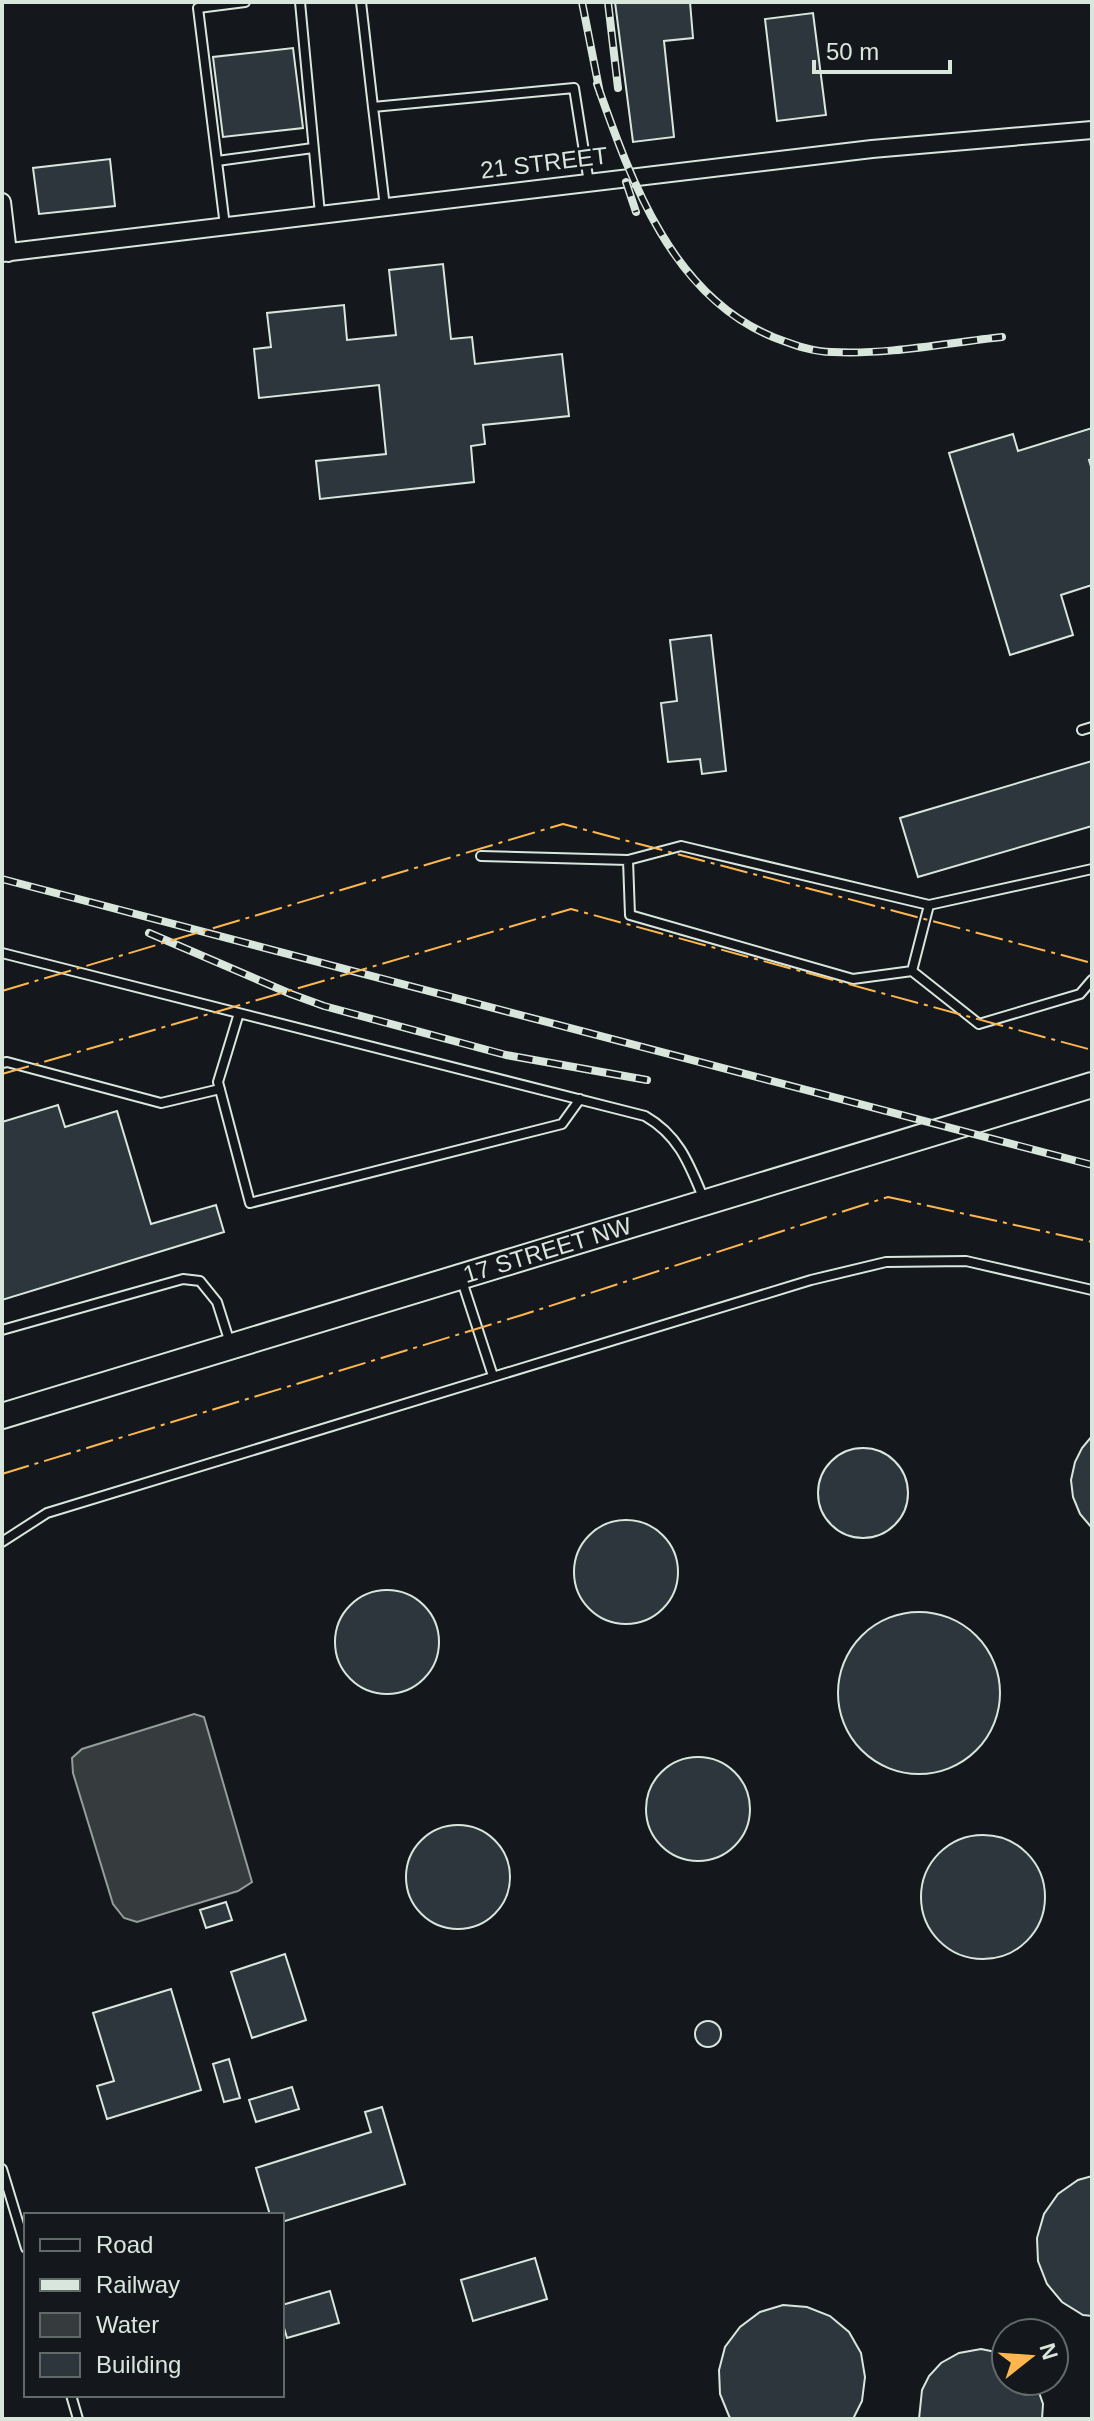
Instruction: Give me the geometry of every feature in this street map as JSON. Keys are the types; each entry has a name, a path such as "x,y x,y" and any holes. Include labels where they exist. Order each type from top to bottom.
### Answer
{"main road":[{"name":"17 STREET NW","path":"2,1416 1092,1085"}],"street":[{"name":"21 STREET","path":"5,253 872,149 1092,130"},
{"path":"2,202 5,253"}],"lane":[{"path":"225,226 198,8 245,2"},
{"path":"300,2 320,214"},
{"path":"361,2 385,207"},
{"path":"373,107 574,88 589,183"},
{"path":"217,161 313,148"},
{"path":"1082,730 1092,727"},
{"path":"481,856 628,860 681,846 929,905 1092,869"},
{"path":"628,860 630,915 853,979 912,971 979,1024 1080,994 1092,980"},
{"path":"912,971 929,905"},
{"path":"2,953 645,1116 661,1125 683,1149 705,1202"},
{"path":"239,1013 218,1082 250,1203 562,1124 580,1099"},
{"path":"4,1061 161,1103 220,1089"},
{"path":"2,1542 47,1513 811,1280 886,1262 966,1261 1092,1290"},
{"path":"460,1277 493,1376"},
{"path":"2,1330 183,1279 200,1281 217,1302 231,1348"},
{"path":"2,2169 24,2241"},
{"path":"72,2397 78,2419"}],"water":[{"path":"194,1714 204,1717 252,1882 238,1891 137,1922 124,1918 113,1904 73,1773 72,1758 82,1749"}],"building":[{"path":"615,2 690,2 693,38 664,41 674,137 633,142"},
{"path":"813,13 826,115 777,121 765,19"},
{"path":"293,48 303,128 223,137 213,57"},
{"path":"110,159 115,206 39,214 33,168"},
{"path":"443,264 451,339 472,337 475,364 562,354 569,416 483,425 485,444 471,446 474,482 320,499 316,461 386,454 379,385 259,398 254,349 271,347 267,313 344,305 347,340 396,335 389,270"},
{"path":"1092,428 1092,459 1089,460 1092,470 1092,585 1061,595 1073,635 1010,655 949,453 1013,434 1018,451"},
{"path":"711,635 726,771 702,774 700,759 668,762 661,703 677,701 670,640"},
{"path":"1092,761 1092,826 918,877 900,818"},
{"path":"58,1105 65,1127 117,1111 151,1224 216,1205 224,1232 2,1300 2,1122"},
{"path":"1092,1436 1092,1528 1080,1514 1073,1497 1071,1480 1075,1462"},
{"path":"854,1448 872,1448 888,1455 901,1468 908,1484 908,1502 901,1518 888,1531 872,1538 854,1538 838,1531 825,1518 818,1502 818,1484 825,1468 838,1455"},
{"path":"626,1520 646,1524 663,1535 674,1552 678,1572 674,1592 663,1609 646,1620 626,1624 606,1620 589,1609 578,1592 574,1572 578,1552 589,1535 606,1524"},
{"path":"387,1590 407,1594 424,1605 435,1622 439,1642 435,1662 424,1679 407,1690 387,1694 367,1690 350,1679 339,1662 335,1642 339,1622 350,1605 367,1594"},
{"path":"919,1612 950,1618 976,1636 994,1662 1000,1693 994,1724 976,1750 950,1768 919,1774 888,1768 862,1750 844,1724 838,1693 844,1662 862,1636 888,1618"},
{"path":"698,1757 718,1761 735,1772 746,1789 750,1809 746,1829 735,1846 718,1857 698,1861 678,1857 661,1846 650,1829 646,1809 650,1789 661,1772 678,1761"},
{"path":"458,1825 478,1829 495,1840 506,1857 510,1877 506,1897 495,1914 478,1925 458,1929 438,1925 421,1914 410,1897 406,1877 410,1857 421,1840 438,1829"},
{"path":"983,1835 1007,1840 1027,1853 1040,1873 1045,1897 1040,1921 1027,1941 1007,1954 983,1959 959,1954 939,1941 926,1921 921,1897 926,1873 939,1853 959,1840"},
{"path":"226,1902 232,1920 206,1928 200,1910"},
{"path":"285,1954 306,2020 252,2038 231,1972"},
{"path":"171,1989 201,2090 107,2119 97,2086 114,2081 93,2013"},
{"path":"708,2021 717,2025 721,2034 717,2043 708,2047 699,2043 695,2034 699,2025"},
{"path":"229,2059 240,2098 224,2102 213,2064"},
{"path":"292,2087 299,2109 256,2122 249,2100"},
{"path":"382,2107 405,2184 284,2221 284,2213 269,2213 256,2168 371,2132 365,2112"},
{"path":"1092,2176 1092,2316 1083,2315 1062,2302 1047,2284 1038,2261 1037,2238 1044,2214 1058,2194 1078,2180"},
{"path":"535,2258 547,2299 473,2321 461,2280"},
{"path":"330,2291 339,2323 287,2338 284,2304"},
{"path":"783,2305 807,2307 830,2316 849,2332 861,2353 865,2377 862,2401 853,2419 731,2419 729,2416 720,2394 719,2370 725,2347 740,2327 760,2312"},
{"path":"981,2349 990,2351 990,2397 1041,2397 1042,2419 919,2419 922,2390 929,2376 941,2363 959,2353"}],"railway":[{"path":"582,2 600,93"},
{"path":"608,2 618,88"},
{"path":"597,84 624,158 660,231 681,264 707,293 738,318 773,337 824,352 896,350 1002,337"},
{"path":"626,182 636,212"},
{"path":"2,879 1092,1165"},
{"path":"149,933 324,1006 506,1055 647,1080"}],"power":[{"path":"2,991 563,824 1092,963"},
{"path":"2,1074 571,909 1092,1050"},
{"path":"2,1474 522,1315 888,1197 1092,1242"}]}
